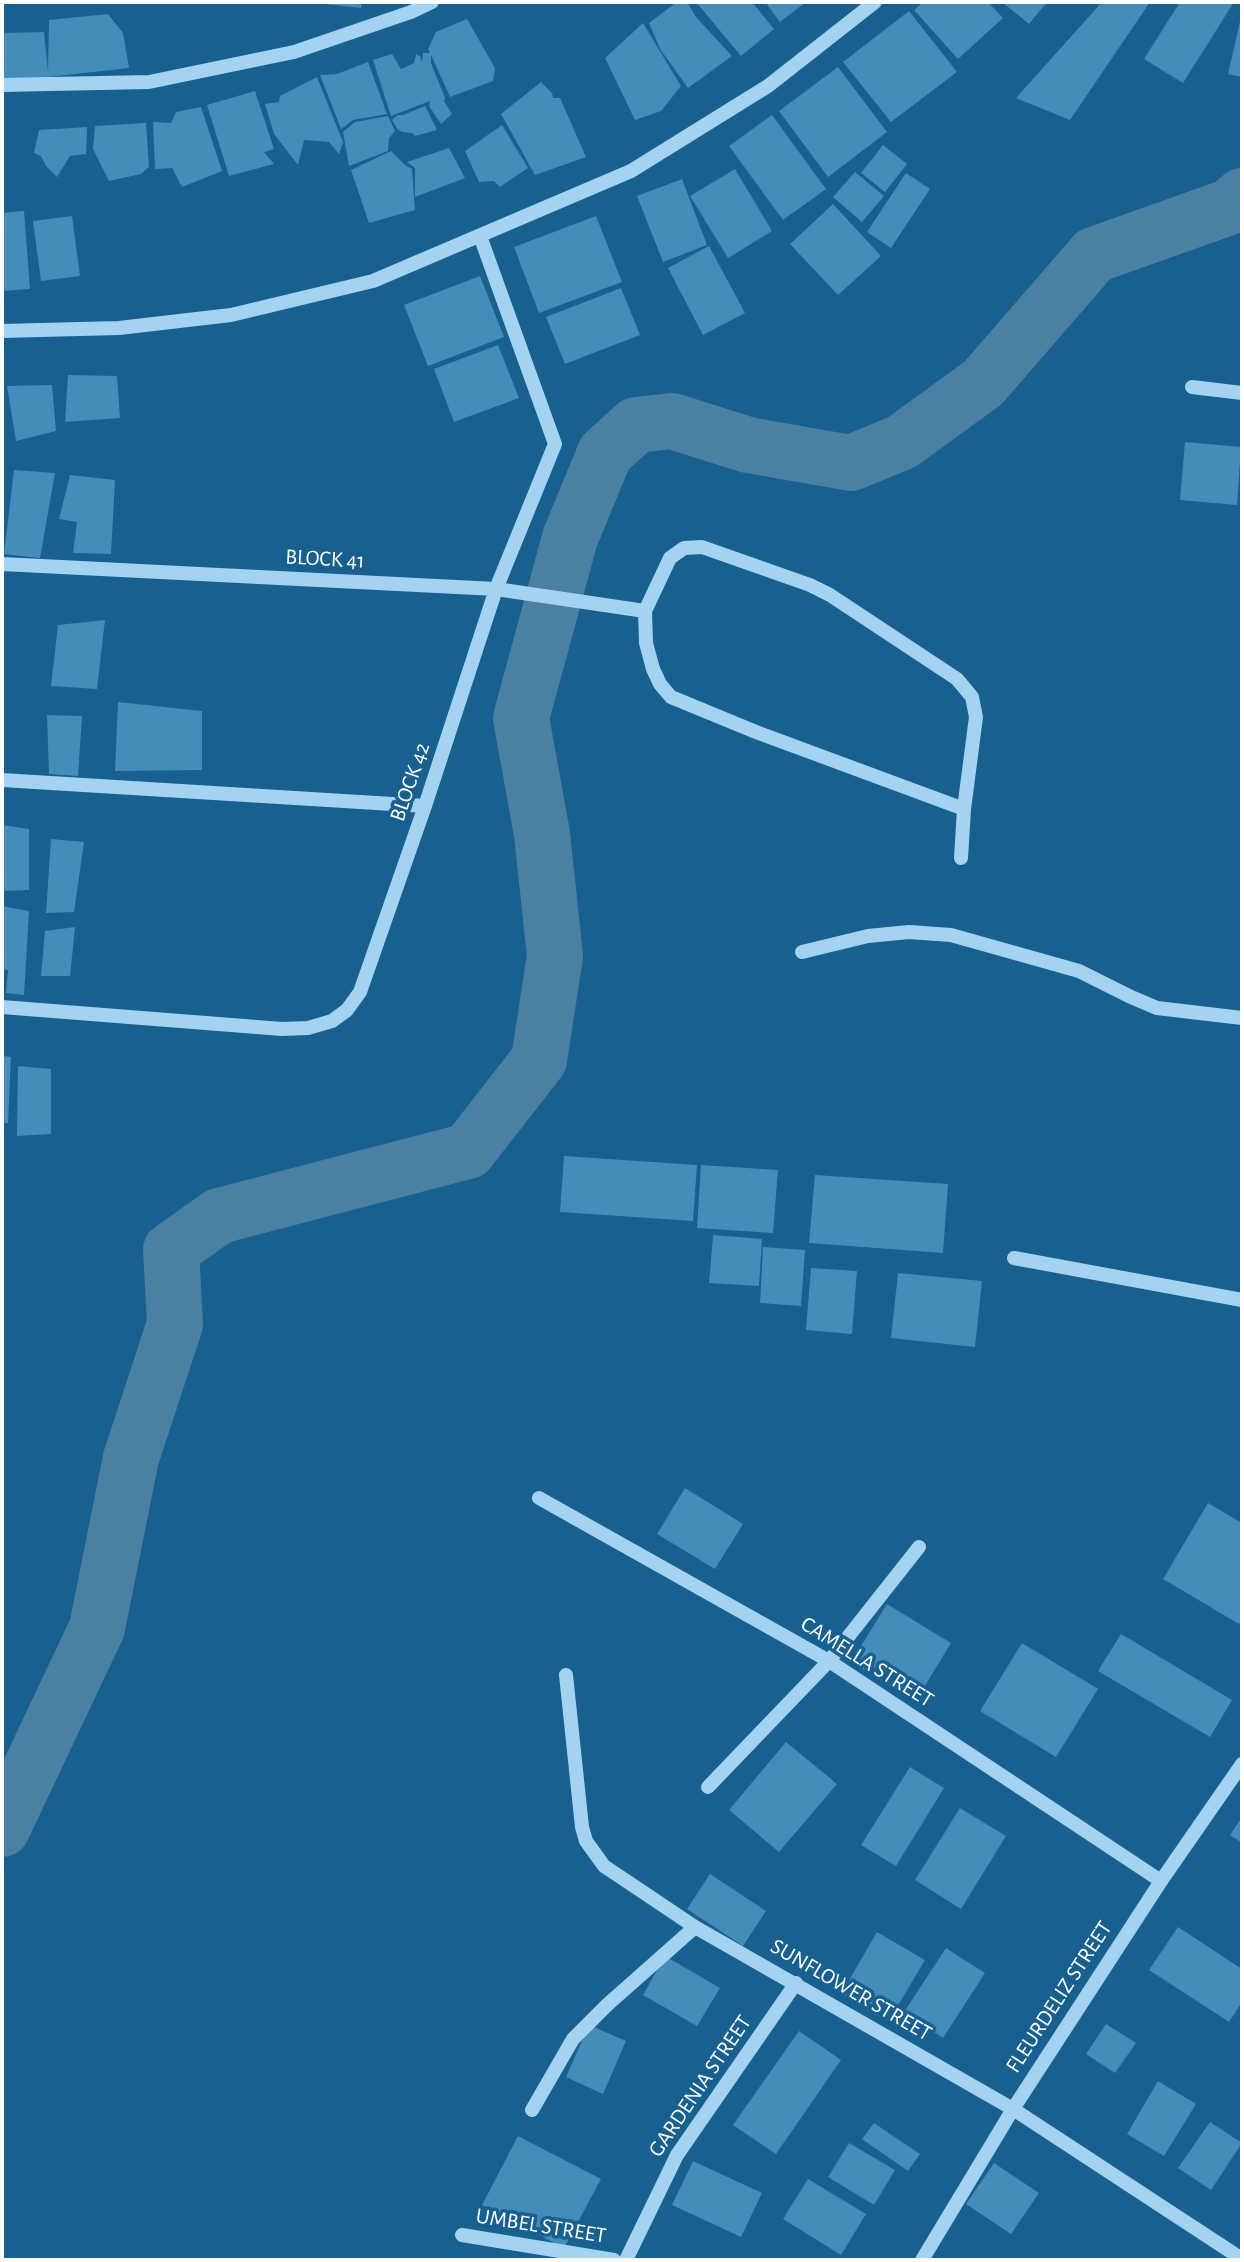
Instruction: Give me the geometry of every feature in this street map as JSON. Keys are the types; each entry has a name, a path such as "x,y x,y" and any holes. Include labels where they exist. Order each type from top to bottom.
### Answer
{"street":[{"path":"2,85 149,82 294,52 411,7 432,2"},
{"path":"2,331 119,328 231,315 373,281 631,171 768,86 875,2"},
{"name":"BLOCK 42","path":"2,1007 282,1029 308,1028 332,1021 347,1010 360,992 496,589 555,444 480,236"},
{"path":"1192,387 1242,393"},
{"path":"961,858 976,717 972,697 957,679 810,585 702,547 684,548 670,558 645,611 646,643 653,669 671,697 964,809"},
{"name":"BLOCK 41","path":"2,564 496,589 645,611"},
{"path":"2,780 425,806"},
{"path":"802,952 868,936 909,932 951,935 1079,971 1157,1008 1242,1018"},
{"path":"1014,1258 1242,1300"},
{"name":"CAMELLA STREET","path":"539,1498 829,1661 1161,1881"},
{"path":"708,1787 829,1661 919,1547"},
{"name":"SUNFLOWER STREET","path":"566,1675 582,1827 586,1841 604,1866 695,1927 1013,2109 1242,2259"},
{"name":"FLEURDELIZ STREET","path":"922,2260 1013,2109 1161,1881 1242,1764"},
{"path":"532,2110 573,2039 695,1927"},
{"name":"GARDENIA STREET","path":"626,2260 677,2155 796,1983"},
{"name":"UMBEL STREET","path":"462,2235 614,2260"}],"building":[{"path":"326,2 362,2 361,8"},
{"path":"677,2 687,2 696,17 732,56 688,88 660,49 649,23"},
{"path":"696,2 752,2 774,29 741,56"},
{"path":"765,2 806,2 780,22"},
{"path":"923,2 988,2 1003,18 958,59 914,10"},
{"path":"1002,2 1047,2 1029,24"},
{"path":"1102,2 1150,2 1070,120 1016,98"},
{"path":"1180,2 1234,2 1183,83 1144,59"},
{"path":"909,11 957,72 891,122 843,62"},
{"path":"108,14 123,33 129,68 48,77 49,83 2,84 2,33 44,32 48,72 49,20"},
{"path":"1242,17 1242,77 1228,74"},
{"path":"467,19 495,68 493,81 450,97 431,55 444,101 452,114 441,124 429,106 430,101 391,116 373,60 392,54 401,69 414,63 416,54 422,63 423,53 430,53 428,49 436,32"},
{"path":"643,23 681,86 661,111 635,120 605,58"},
{"path":"368,62 387,114 353,120 341,129 320,75 337,74"},
{"path":"838,67 887,132 828,177 779,111"},
{"path":"317,77 343,142 339,154 329,142 304,140 298,165 274,134 265,104 279,102 280,96"},
{"path":"541,82 553,98 560,98 586,157 535,175 501,114"},
{"path":"255,91 274,149 264,152 274,164 229,176 207,105"},
{"path":"425,106 437,130 415,136 398,130 392,120"},
{"path":"201,107 222,171 182,187 172,168 155,169 153,122 171,123 176,112"},
{"path":"772,115 826,189 783,220 729,146"},
{"path":"388,116 395,131 389,138 388,151 349,166 343,132 355,122"},
{"path":"146,123 149,167 141,174 109,181 93,149 95,126"},
{"path":"502,125 528,168 500,187 494,181 479,182 465,151"},
{"path":"87,127 86,154 70,156 57,177 41,156 34,153 39,130"},
{"path":"883,145 907,164 885,192 861,173"},
{"path":"449,148 465,178 415,197 415,168 407,162"},
{"path":"391,151 412,169 415,210 369,223 351,170"},
{"path":"735,169 772,231 728,258 690,196"},
{"path":"855,172 884,196 862,222 833,197"},
{"path":"906,173 930,189 891,248 867,232"},
{"path":"682,179 707,245 663,262 637,196"},
{"path":"833,204 881,256 838,295 790,244"},
{"path":"24,211 30,289 2,291 2,213"},
{"path":"72,216 80,276 41,281 33,221"},
{"path":"596,216 622,282 539,313 514,247"},
{"path":"709,246 745,313 703,335 668,268"},
{"path":"480,276 504,337 428,366 404,305"},
{"path":"621,288 640,335 565,364 546,317"},
{"path":"498,345 519,398 454,422 434,369"},
{"path":"68,375 117,376 120,418 65,422"},
{"path":"52,385 56,431 16,441 7,386"},
{"path":"1185,442 1241,447 1237,505 1180,500"},
{"path":"14,470 55,473 40,558 4,554"},
{"path":"70,475 115,480 111,554 73,553 77,522 59,519"},
{"path":"105,620 97,689 51,686 58,625"},
{"path":"118,702 202,711 202,770 115,771"},
{"path":"47,715 82,716 78,776 49,774"},
{"path":"2,825 29,829 29,890 2,891"},
{"path":"51,839 84,842 74,912 46,913"},
{"path":"2,906 29,911 24,995 6,993 8,970 2,970"},
{"path":"75,927 70,976 41,976 45,931"},
{"path":"2,1056 11,1057 8,1123 2,1123"},
{"path":"18,1066 51,1069 51,1134 17,1136"},
{"path":"564,1156 697,1165 693,1221 560,1212"},
{"path":"701,1165 778,1170 773,1233 697,1228"},
{"path":"815,1175 948,1184 943,1253 809,1243"},
{"path":"713,1235 762,1239 759,1286 709,1283"},
{"path":"763,1247 805,1250 801,1306 760,1303"},
{"path":"811,1268 857,1271 852,1334 806,1330"},
{"path":"898,1273 982,1281 975,1347 891,1338"},
{"path":"685,1488 743,1524 715,1569 657,1534"},
{"path":"1208,1503 1242,1523 1242,1620 1239,1624 1163,1579"},
{"path":"887,1604 951,1643 915,1702 851,1662"},
{"path":"1121,1634 1232,1700 1210,1737 1098,1671"},
{"path":"1022,1643 1098,1689 1056,1757 980,1711"},
{"path":"786,1742 837,1784 779,1852 729,1810"},
{"path":"910,1767 944,1788 896,1866 861,1845"},
{"path":"960,1808 1006,1836 961,1909 915,1880"},
{"path":"1242,1817 1242,1843 1230,1835"},
{"path":"710,1874 766,1911 743,1946 687,1909"},
{"path":"1178,1927 1242,1969 1242,2002 1229,2022 1149,1970"},
{"path":"877,1932 925,1960 888,2022 841,1994"},
{"path":"946,1948 985,1973 943,2038 904,2012"},
{"path":"665,1956 720,1988 697,2026 643,1995"},
{"path":"1106,2024 1136,2043 1115,2073 1086,2054"},
{"path":"589,2025 626,2041 603,2094 566,2077"},
{"path":"799,2031 841,2060 776,2154 733,2125"},
{"path":"1158,2081 1196,2104 1164,2156 1127,2134"},
{"path":"1210,2122 1242,2143 1211,2190 1178,2168"},
{"path":"874,2123 920,2154 908,2171 862,2139"},
{"path":"518,2136 601,2179 564,2248 482,2205"},
{"path":"849,2143 895,2170 874,2205 828,2177"},
{"path":"693,2161 762,2193 741,2237 672,2205"},
{"path":"994,2163 1039,2193 1011,2234 966,2204"},
{"path":"808,2179 866,2214 841,2255 783,2219"}],"waterway":[{"path":"2,1829 97,1628 131,1458 175,1324 171,1250 219,1216 468,1151 539,1060 555,956 542,834 521,718 570,538 605,453 636,425 672,421 748,445 851,463 902,442 983,383 1094,255 1229,207 1242,196"}]}
